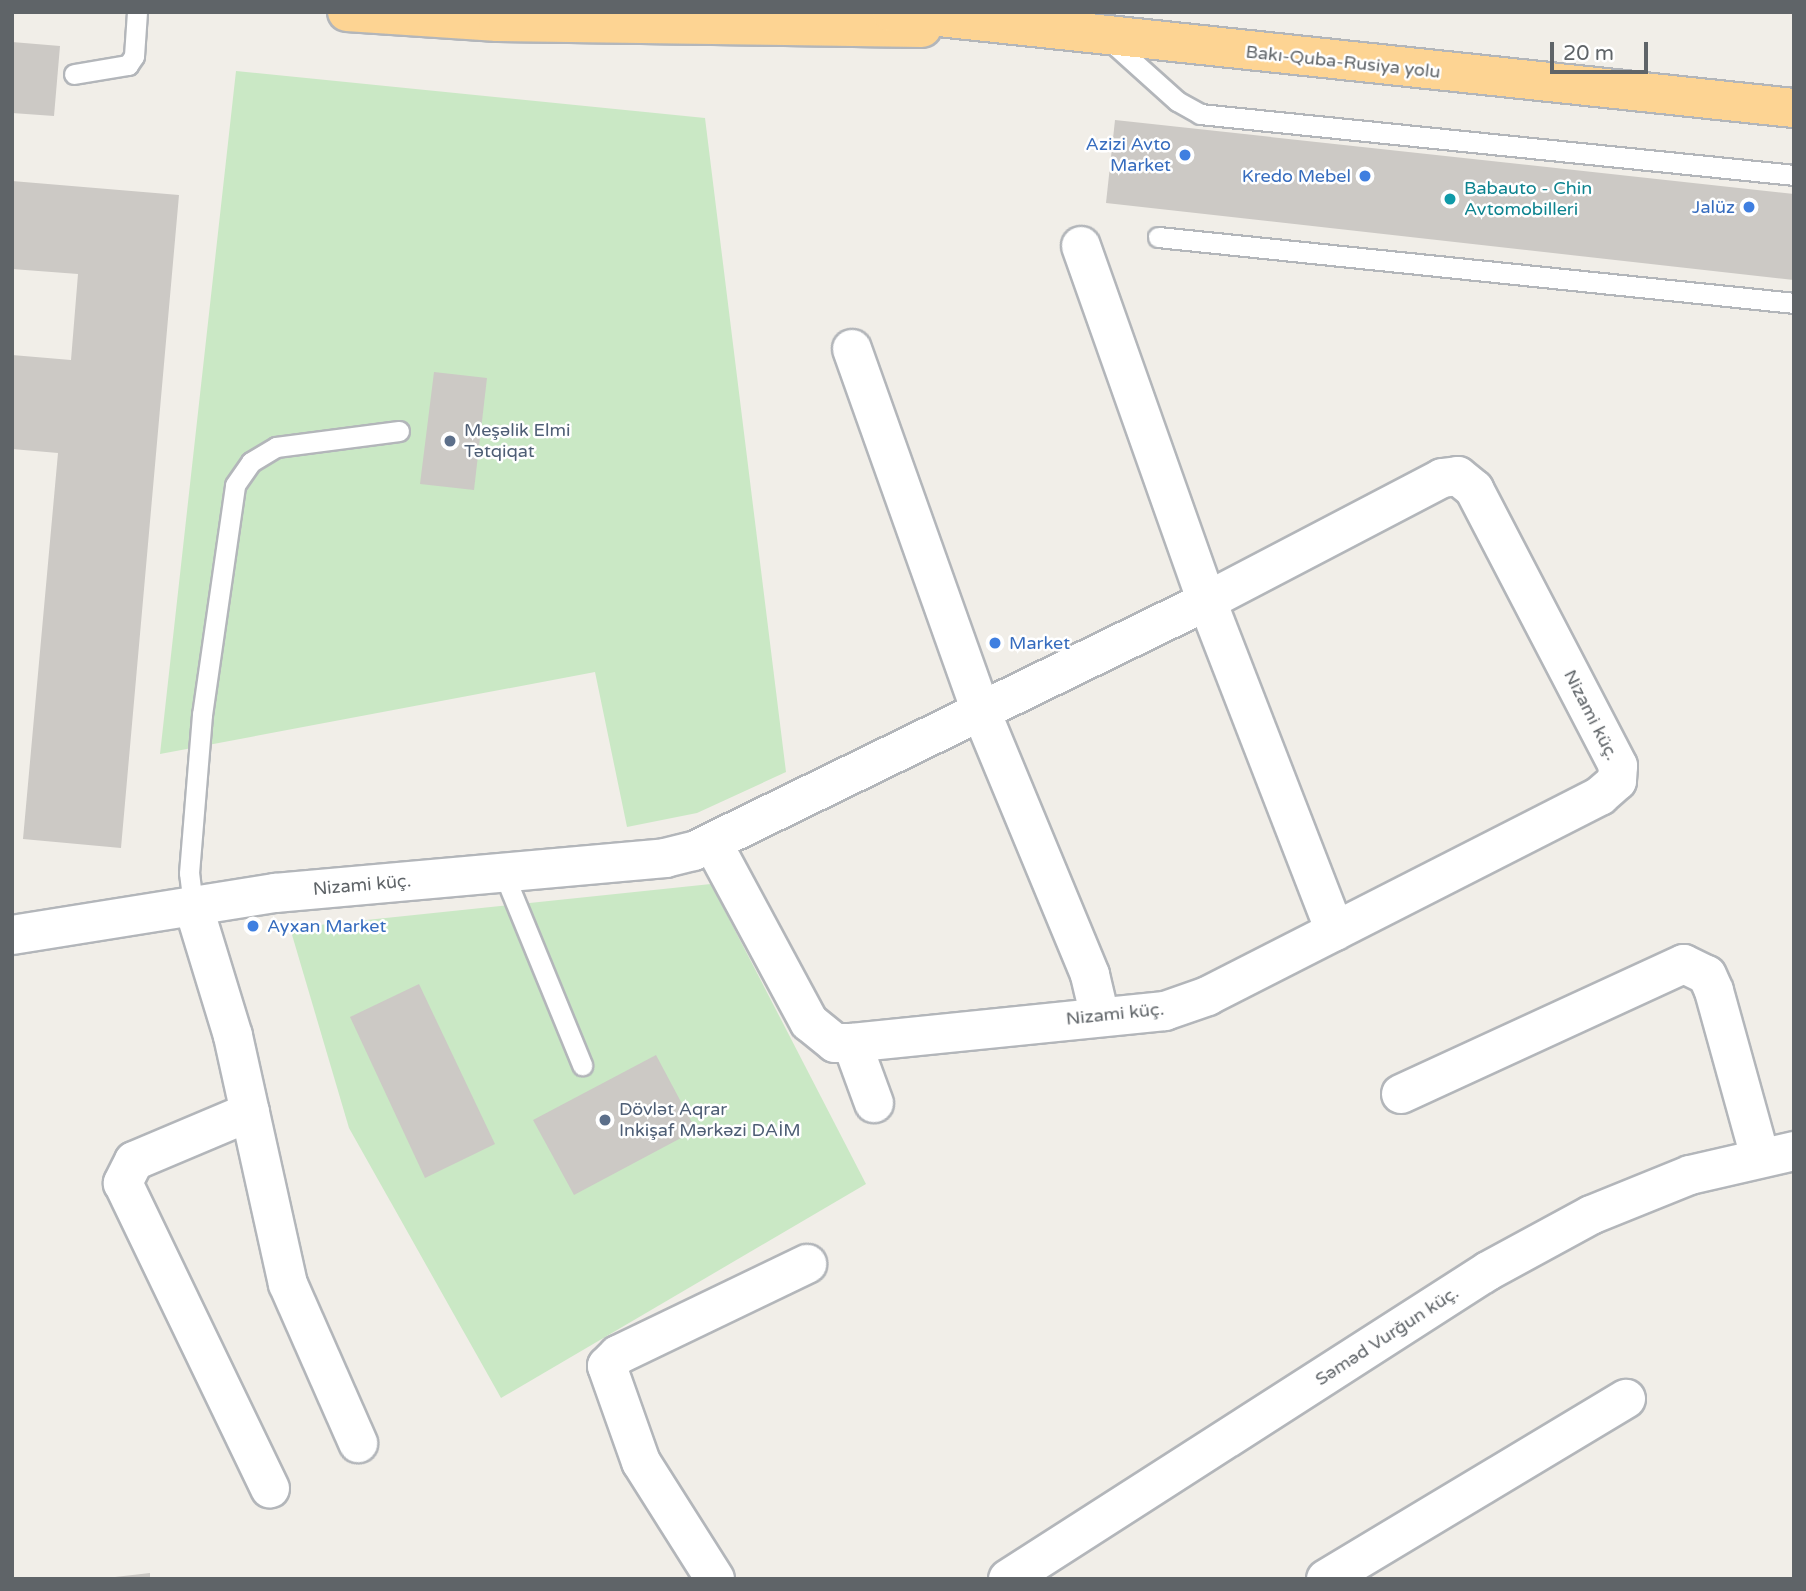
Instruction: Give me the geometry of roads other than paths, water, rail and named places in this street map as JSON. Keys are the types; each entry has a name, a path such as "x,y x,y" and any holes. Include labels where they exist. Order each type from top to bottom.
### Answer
{"highway":[{"path":"347,12 498,22 1030,30"},
{"name":"Bakı-Quba-Rusiya yolu","path":"892,12 1030,30 1794,108"}],"street":[{"path":"1081,246 1207,601 1335,931"},
{"path":"852,349 980,709 1090,975 1100,1017"},
{"name":"Nizami küç.","path":"12,935 193,905 503,872 665,858 713,844 980,709 1207,601 1442,478 1458,476 1474,489 1618,766 1616,781 1600,796 1208,996 1165,1011 852,1043 827,1040 808,1022 713,844"},
{"path":"193,905 250,1112 288,1284 358,1443"},
{"path":"1401,1094 1684,964 1707,975 1777,1154"},
{"path":"852,1043 874,1103"},
{"path":"250,1112 134,1161 123,1183 270,1489"},
{"name":"Səməd Vurğun küç.","path":"1008,1579 1053,1567 1488,1271 1644,1191 1777,1154"},
{"path":"715,1579 642,1462 607,1366 618,1355 807,1264"},
{"path":"1326,1579 1626,1399"}],"lane":[{"path":"74,74 128,65 134,56 137,12"},
{"path":"1107,38 1177,101 1200,114 1794,175"},
{"path":"1158,237 1794,303"},
{"path":"193,905 189,873 202,715 235,485 251,462 276,447 399,432"},
{"path":"503,872 582,1065"}],"place":[{"name":"Azizi Avto Market","path":"1185,155"},
{"name":"Kredo Mebel","path":"1365,176"},
{"name":"Babauto - Chin Avtomobilleri","path":"1450,199"},
{"name":"Jalüz","path":"1749,207"},
{"name":"Meşəlik Elmi Tətqiqat","path":"450,441"},
{"name":"Market","path":"995,643"},
{"name":"Ayxan Market","path":"253,926"},
{"name":"Dövlət Aqrar Inkişaf Mərkəzi DAİM","path":"605,1120"}]}
